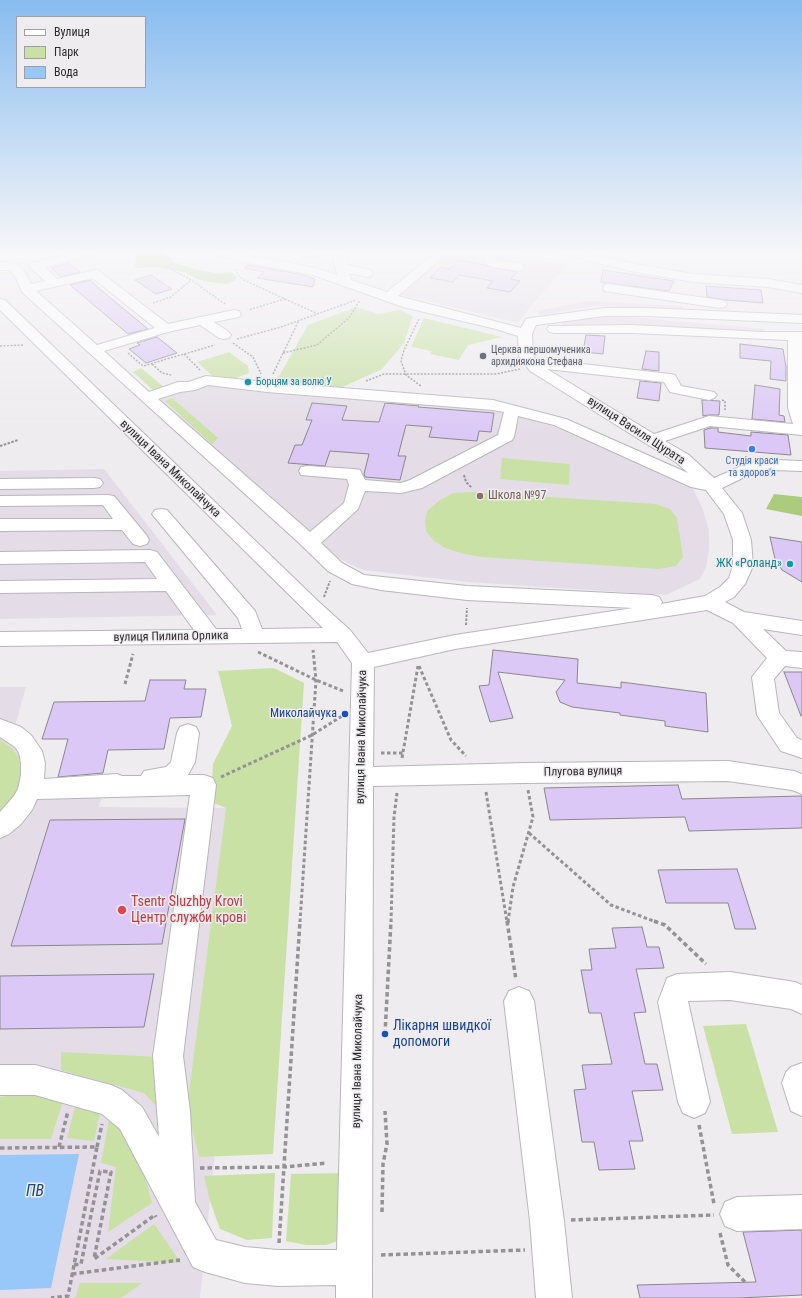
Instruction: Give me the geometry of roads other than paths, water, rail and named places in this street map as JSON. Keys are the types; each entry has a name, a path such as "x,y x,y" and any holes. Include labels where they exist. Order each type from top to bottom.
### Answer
{"street":[{"name":"вулиця Івана Миколайчука","path":"10,313 307,602 343,635 363,662 354,1283"},
{"path":"53,313 310,542 335,567 359,580 381,584 467,593 573,599 709,603 740,618 802,628"},
{"path":"145,313 165,329"},
{"path":"444,313 526,332 574,329 633,329 762,336 798,336 799,393 796,408 802,430 709,421 653,440"},
{"path":"526,332 531,322 601,313"},
{"path":"743,313 802,319"},
{"path":"94,350 165,329 234,314"},
{"path":"203,321 221,340"},
{"path":"574,329 652,342"},
{"name":"вулиця Василя Щурата","path":"363,662 455,642 709,603 730,588 738,580 743,566 742,540 733,513 712,486 683,459 531,368 530,362 526,356 526,332"},
{"path":"531,368 548,364 670,378 675,389 709,395"},
{"path":"147,398 178,387 190,387 206,380 267,387 493,405 560,422 697,483 712,486 749,468 775,465 802,466"},
{"path":"358,485 401,488 416,484 506,437 512,409"},
{"path":"307,471 342,468 354,474 358,485 352,506 310,542"},
{"path":"0,484 94,483"},
{"path":"0,501 108,500 140,540"},
{"path":"161,514 248,616 252,644"},
{"path":"0,525 126,524"},
{"path":"0,558 150,556 211,637"},
{"path":"0,587 172,585"},
{"path":"740,618 780,658 802,660"},
{"name":"вулиця Пилипа Орлика","path":"2,644 211,637 252,644 343,635"},
{"path":"780,658 763,677 768,715 789,745 802,749"},
{"path":"0,728 12,733 23,741 30,751 33,762 33,775 30,789 23,803 12,817 0,827"},
{"path":"104,786 167,776 175,773 183,762 188,733"},
{"name":"Плугова вулиця","path":"362,777 525,773 728,771 794,781 802,784"},
{"path":"30,789 104,786 204,785 168,1056 174,1111 169,1213"},
{"path":"694,1102 673,1002 677,988 730,986 795,996 802,1000"},
{"path":"519,1001 550,1249 554,1298"},
{"path":"802,1078 796,1083 802,1100"},
{"path":"0,1080 34,1080 111,1101 131,1118 169,1213 205,1255 245,1265 278,1268 354,1283"},
{"path":"723,1220 802,1212"}],"water":[{"name":"ПВ","path":"79,1154 51,1288 0,1290 0,1155"}],"place":[{"name":"Церква першомученика архидиякона Стефана","path":"483,356"},
{"name":"Борцям за волю У","path":"248,382"},
{"name":"Студія краси та здоров'я","path":"752,449"},
{"name":"Школа №97","path":"480,496"},
{"name":"ЖК «Роланд»","path":"790,564"},
{"name":"Миколайчука","path":"345,714"},
{"name":"Tsentr Sluzhby Krovi Центр служби крові","path":"122,910"},
{"name":"Лікарня швидкої допомоги","path":"385,1034"}]}
